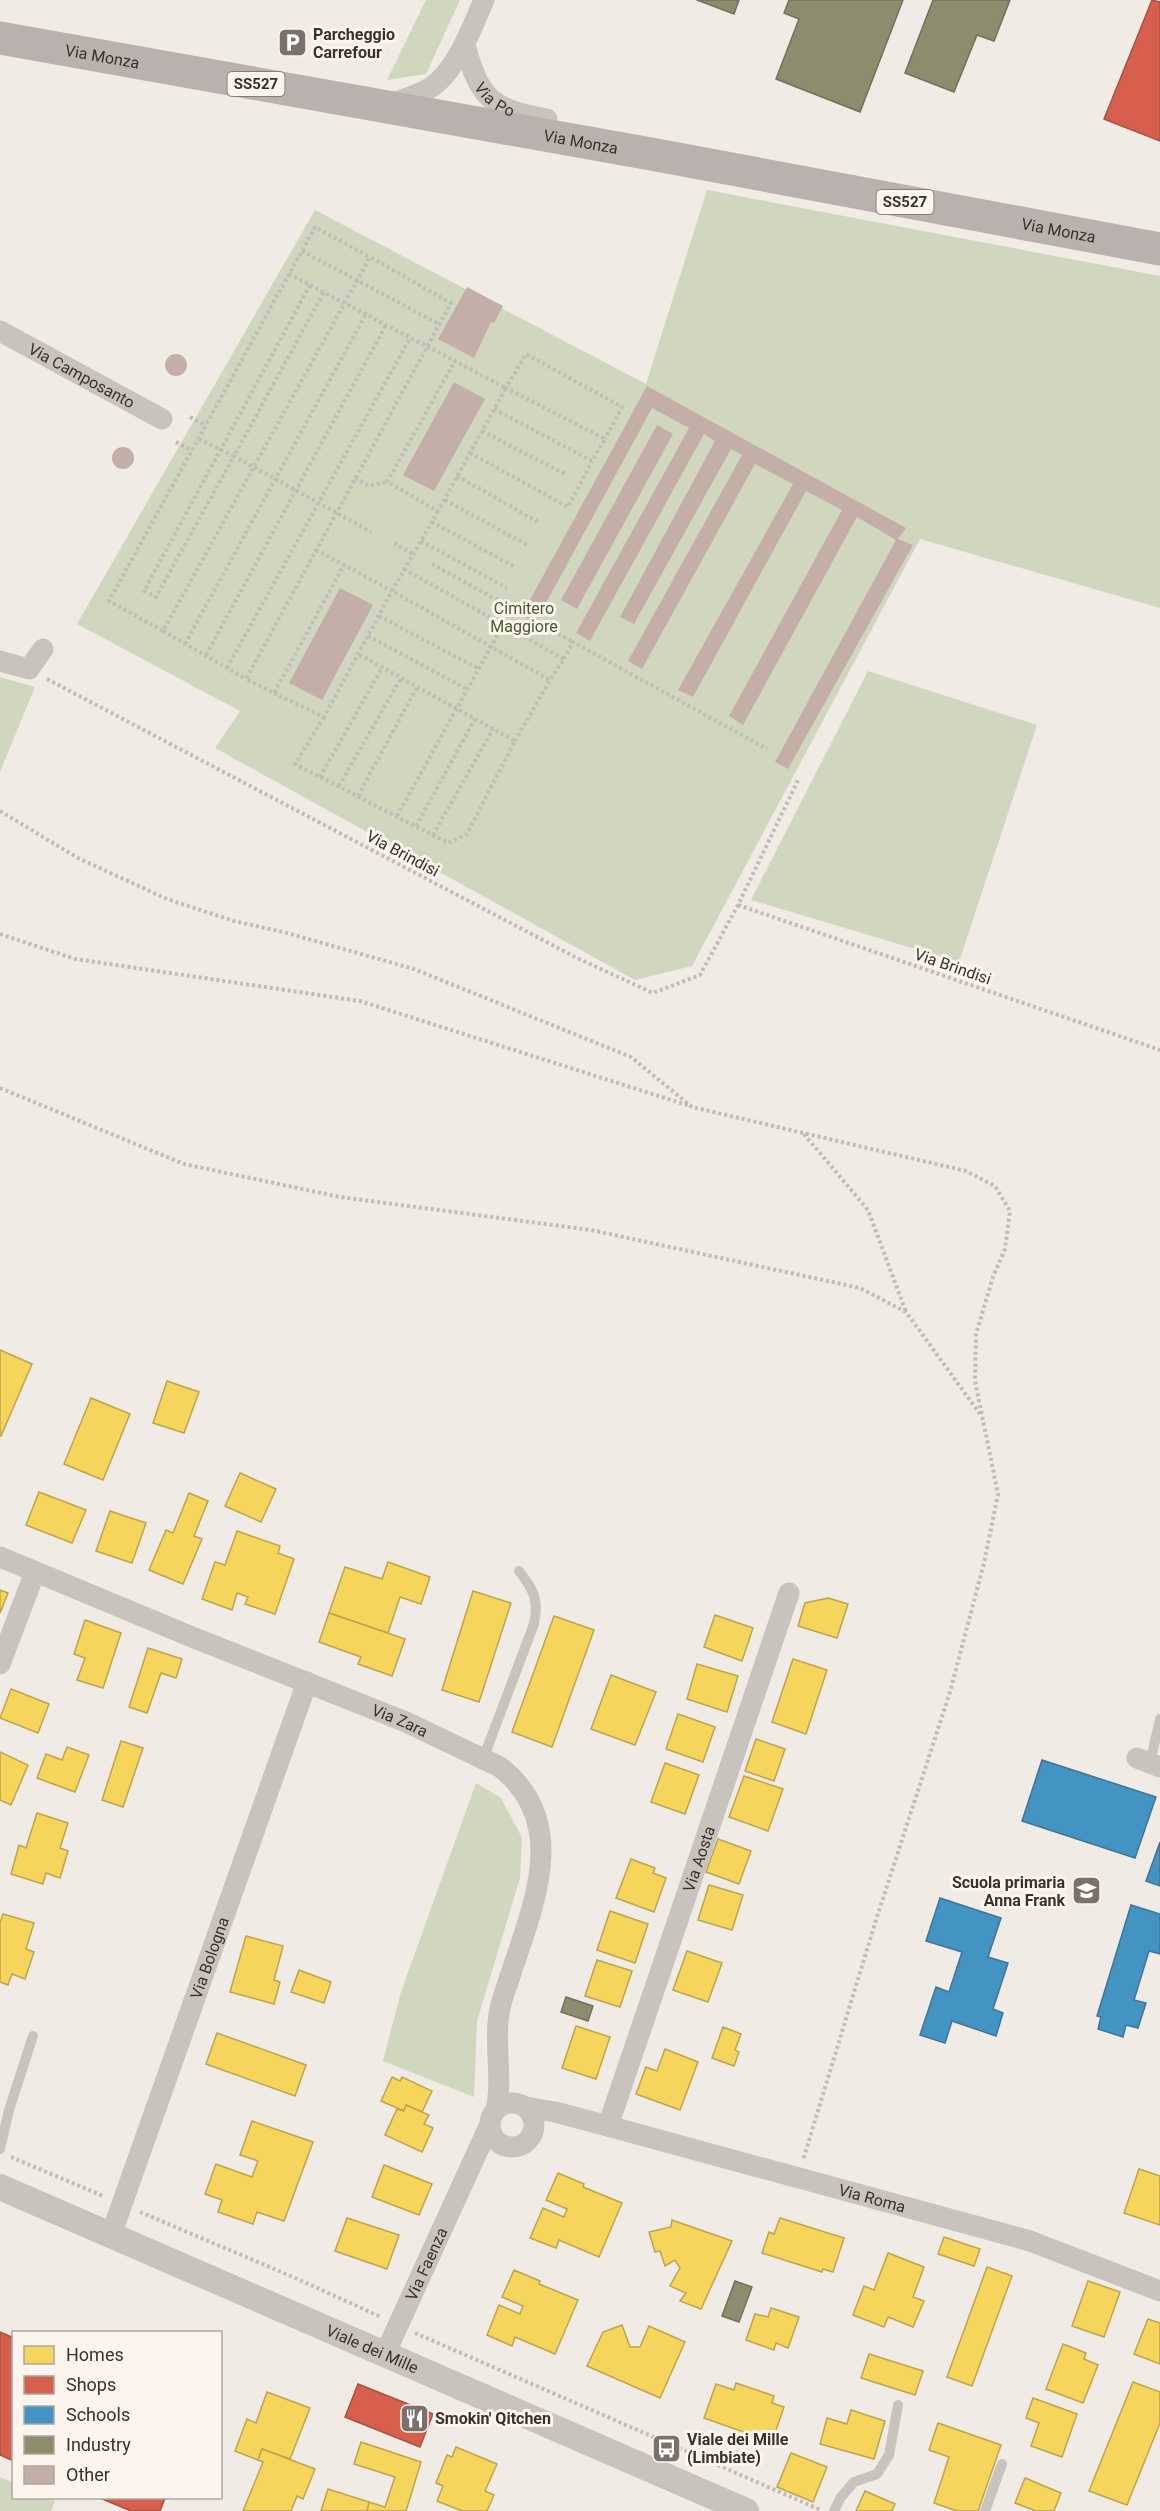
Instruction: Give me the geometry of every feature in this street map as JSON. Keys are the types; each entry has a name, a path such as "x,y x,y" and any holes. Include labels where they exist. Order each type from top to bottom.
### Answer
{"main road":[{"name":"Via Monza","path":"0,38 651,154 1160,249"}],"street":[{"path":"383,106 430,88 443,75 465,45 484,0"},
{"name":"Via Po","path":"465,45 478,85 494,102 506,110 630,135 650,144 651,154"},
{"name":"Via Camposanto","path":"0,331 162,419"},
{"path":"0,661 29,669 43,649"},
{"name":"Via Zara","path":"0,1557 406,1722 483,1759 511,1776 532,1804 538,1822 541,1849 540,1873 533,1907 499,2011 499,2067 493,2117"},
{"path":"0,1664 35,1572"},
{"name":"Via Aosta","path":"608,2126 789,1593"},
{"name":"Via Bologna","path":"111,2235 307,1682"},
{"name":"Via Zara","path":"499,2067 522,2106"},
{"path":"507,2104 522,2106 530,2112 535,2123 532,2135 528,2141 515,2147 501,2144 493,2135 493,2117 507,2104"},
{"name":"Via Roma","path":"522,2106 579,2118 1030,2241 1160,2291"},
{"name":"Via Faenza","path":"385,2354 493,2117"},
{"path":"532,2135 544,2128 579,2118"},
{"name":"Via Faenza","path":"467,2175 476,2163 501,2144"},
{"name":"Viale dei Mille","path":"0,2187 746,2511"}],"lane":[{"path":"483,1759 537,1611 533,1589 519,1571"},
{"path":"1149,1762 1160,1719"},
{"path":"0,2149 9,2110 33,2036"},
{"path":"834,2511 841,2497 854,2482 877,2474 889,2455 898,2405"},
{"path":"985,2511 1002,2464"}],"path":[{"path":"246,679 450,303 315,227 109,601 246,679 324,717"},
{"path":"302,251 439,324"},
{"path":"163,631 370,257"},
{"path":"290,274 605,440"},
{"path":"310,285 144,591 156,597 324,292"},
{"path":"185,644 366,314"},
{"path":"206,656 386,325"},
{"path":"227,668 410,338"},
{"path":"470,453 568,507 622,407 526,354 404,569 324,717 295,764 448,843 467,834 515,741 573,642"},
{"path":"387,482 455,361"},
{"path":"494,409 592,461"},
{"path":"189,417 206,426"},
{"path":"482,431 565,474"},
{"path":"199,439 371,531"},
{"path":"176,442 192,451"},
{"path":"458,476 540,523"},
{"path":"355,478 369,486 387,482 438,511"},
{"path":"445,500 529,546"},
{"path":"432,522 515,567"},
{"path":"421,541 507,588"},
{"path":"394,543 413,554"},
{"path":"316,550 550,680"},
{"path":"432,564 767,749"},
{"path":"274,693 344,565"},
{"path":"404,569 564,659"},
{"path":"397,816 512,609"},
{"path":"379,616 479,669"},
{"path":"368,636 467,689"},
{"path":"358,654 515,741"},
{"path":"320,777 382,668"},
{"name":"Via Brindisi","path":"29,669 577,958 653,993 700,975 738,905 799,778"},
{"path":"339,786 401,678"},
{"path":"358,796 417,687"},
{"path":"416,826 475,719"},
{"path":"433,835 493,729"},
{"path":"0,811 78,858 167,899 234,921 287,933 414,969 631,1057 692,1107"},
{"name":"Via Brindisi","path":"738,905 1160,1050"},
{"path":"0,934 75,959 360,1001 692,1107 966,1172 995,1186 1010,1211 1005,1249 993,1277 976,1334 975,1381 998,1494 984,1563 950,1692 876,1920 798,2178"},
{"path":"0,1088 184,1164 340,1197 591,1230 860,1288 906,1312"},
{"path":"804,1133 868,1210 906,1312 982,1417"}],"green space":[{"path":"426,0 460,0 426,74 387,80"},
{"name":"Cimitero Maggiore","path":"707,190 1160,276 1160,608 920,539 692,966 635,980 215,748 240,711 77,624 315,210 646,384"},
{"path":"868,671 1037,725 959,962 751,900"},
{"path":"0,677 35,687 0,772"},
{"path":"476,1783 501,1798 522,1838 520,1878 477,2021 474,2097 383,2061 401,1992"},
{"path":"0,2477 12,2483 12,2499 55,2501 51,2511 0,2511"}],"building: Homes":[{"path":"0,1350 32,1364 1,1436 0,1436"},
{"path":"167,1381 199,1392 184,1433 153,1423"},
{"path":"91,1398 130,1414 103,1480 64,1464"},
{"path":"240,1473 276,1489 261,1522 225,1506"},
{"path":"39,1492 86,1510 72,1543 26,1525"},
{"path":"189,1493 208,1501 194,1536 202,1539 183,1584 149,1570 166,1530 173,1533"},
{"path":"110,1511 146,1523 132,1563 96,1551"},
{"path":"237,1531 280,1546 278,1553 294,1559 275,1614 245,1604 248,1597 237,1593 232,1610 202,1599 215,1562 225,1565"},
{"path":"388,1562 430,1577 421,1604 400,1597 388,1633 329,1613 345,1567 382,1579"},
{"path":"0,1590 8,1593 0,1613"},
{"path":"473,1591 511,1603 479,1702 442,1690"},
{"path":"828,1598 848,1604 837,1638 798,1626 805,1603"},
{"path":"329,1613 405,1639 392,1676 358,1664 361,1657 319,1642"},
{"path":"715,1615 753,1628 742,1661 704,1647"},
{"path":"554,1616 594,1630 552,1747 512,1732"},
{"path":"85,1620 121,1633 103,1688 77,1680 85,1658 74,1654"},
{"path":"148,1648 182,1659 176,1678 161,1673 147,1713 129,1707"},
{"path":"793,1659 827,1670 806,1734 772,1722"},
{"path":"697,1664 738,1676 727,1712 687,1699"},
{"path":"611,1675 656,1692 635,1745 591,1729"},
{"path":"11,1689 49,1704 38,1733 0,1718"},
{"path":"678,1714 715,1727 703,1762 666,1749"},
{"path":"756,1739 785,1749 774,1781 745,1771"},
{"path":"121,1741 143,1748 123,1807 102,1800"},
{"path":"67,1747 89,1755 75,1792 37,1778 46,1754 62,1760"},
{"path":"0,1752 28,1765 11,1805 0,1800"},
{"path":"665,1763 699,1775 685,1814 651,1802"},
{"path":"744,1776 783,1789 768,1831 729,1817"},
{"path":"37,1813 68,1823 60,1848 68,1851 60,1878 46,1873 43,1884 11,1874 19,1845 26,1848"},
{"path":"718,1839 751,1851 739,1884 706,1872"},
{"path":"631,1859 655,1868 653,1873 666,1878 654,1912 616,1898"},
{"path":"709,1885 743,1895 732,1930 698,1920"},
{"path":"610,1911 648,1924 635,1963 597,1950"},
{"path":"3,1914 34,1923 26,1949 34,1952 25,1979 12,1974 8,1985 0,1982 0,1923"},
{"path":"246,1936 283,1946 274,1980 280,1982 274,2004 230,1992"},
{"path":"687,1951 722,1963 708,2002 673,1990"},
{"path":"597,1960 632,1971 620,2007 585,1996"},
{"path":"299,1970 331,1982 324,2003 291,1992"},
{"path":"576,2026 610,2037 596,2079 562,2068"},
{"path":"723,2027 741,2034 735,2050 739,2052 734,2066 712,2058"},
{"path":"217,2033 306,2065 295,2096 206,2064"},
{"path":"665,2049 698,2062 680,2110 636,2094 646,2067 657,2071"},
{"path":"392,2077 400,2081 402,2077 432,2091 422,2112 406,2105 404,2111 381,2101"},
{"path":"406,2105 429,2115 424,2124 433,2128 422,2152 385,2135 397,2109 404,2111"},
{"path":"252,2121 313,2142 284,2221 257,2212 253,2224 218,2212 222,2200 205,2194 216,2164 252,2177 258,2161 240,2155"},
{"path":"384,2165 432,2184 419,2215 372,2197"},
{"path":"1139,2169 1160,2176 1160,2225 1124,2213"},
{"path":"558,2173 584,2184 583,2187 622,2203 599,2257 559,2240 556,2248 530,2238 543,2208 564,2217 567,2209 546,2200"},
{"path":"347,2218 399,2235 387,2269 335,2251"},
{"path":"780,2218 844,2238 833,2272 823,2269 822,2272 762,2253 769,2232 774,2234"},
{"path":"672,2220 732,2241 701,2309 680,2301 686,2293 670,2286 680,2268 675,2260 665,2266 660,2251 655,2252 649,2232 671,2227"},
{"path":"944,2237 980,2249 974,2266 938,2254"},
{"path":"888,2253 924,2267 913,2297 924,2301 913,2327 888,2317 884,2327 853,2315 864,2286 874,2290"},
{"path":"987,2267 1012,2276 972,2386 947,2377"},
{"path":"514,2270 540,2281 539,2284 578,2300 555,2354 515,2337 512,2346 487,2335 499,2305 520,2314 523,2306 502,2297"},
{"path":"1088,2281 1120,2292 1104,2337 1072,2326"},
{"path":"771,2308 799,2317 788,2348 776,2343 774,2350 746,2340 755,2314 768,2317"},
{"path":"1148,2319 1160,2323 1160,2364 1134,2354"},
{"path":"622,2325 630,2347 640,2347 649,2326 685,2342 660,2398 587,2366 603,2332"},
{"path":"1063,2344 1086,2353 1084,2359 1098,2365 1083,2403 1046,2389"},
{"path":"869,2354 923,2371 915,2395 861,2378"},
{"path":"1133,2382 1160,2392 1160,2423 1127,2505 1089,2491"},
{"path":"736,2383 774,2396 772,2403 784,2407 772,2442 704,2418 716,2384 734,2390"},
{"path":"267,2392 310,2408 290,2459 262,2449 258,2460 235,2451 247,2419 256,2423"},
{"path":"1033,2398 1077,2414 1062,2457 1031,2446 1039,2423 1026,2418"},
{"path":"851,2410 885,2421 874,2459 820,2444 827,2418 847,2424"},
{"path":"938,2423 1001,2445 978,2511 957,2511 934,2503 949,2457 929,2450"},
{"path":"361,2442 421,2462 406,2511 367,2511 369,2502 385,2507 395,2477 354,2464"},
{"path":"456,2447 497,2464 485,2491 494,2495 487,2511 462,2511 437,2501 443,2486 436,2483 447,2455 452,2457"},
{"path":"262,2449 315,2469 303,2499 297,2496 291,2511 243,2511 263,2462 258,2460"},
{"path":"791,2453 827,2467 813,2502 777,2487"},
{"path":"1025,2478 1061,2493 1054,2511 1036,2511 1015,2503"},
{"path":"328,2489 369,2502 367,2511 321,2511"},
{"path":"865,2491 895,2504 892,2511 856,2511"}],"building: Shops":[{"path":"1152,0 1160,2 1160,141 1104,119"},
{"path":"0,2332 12,2337 12,2460 0,2455"},
{"path":"358,2384 433,2414 420,2447 345,2417"},
{"path":"102,2499 165,2499 160,2511 131,2511"}],"building: Schools":[{"path":"1042,1760 1156,1797 1135,1858 1022,1821"},
{"path":"1160,1842 1160,1886 1146,1881"},
{"path":"940,1898 1001,1918 988,1957 1008,1963 993,2009 1003,2013 996,2036 952,2021 945,2043 920,2035 936,1987 949,1992 962,1952 926,1941"},
{"path":"1131,1905 1160,1914 1160,1954 1149,1951 1134,2000 1146,2003 1138,2028 1126,2025 1123,2037 1098,2029 1101,2017 1097,2016"}],"building: Industry":[{"path":"697,0 739,0 734,14"},
{"path":"789,0 903,0 860,112 776,79 799,19 784,13"},
{"path":"933,0 1010,0 994,41 977,35 954,92 905,73"},
{"path":"566,1997 593,2006 588,2021 561,2012"},
{"path":"735,2281 752,2287 739,2322 722,2316"}],"building: Other":[{"path":"467,287 503,306 494,323 491,322 474,358 438,339"},
{"path":"176,354 184,357 187,365 184,373 176,376 168,373 165,365 168,357"},
{"path":"454,382 485,399 434,491 403,475"},
{"path":"647,386 906,528 898,539 913,545 788,769 775,762 896,540 857,517 743,725 729,716 842,510 806,491 693,697 678,690 793,484 755,464 642,669 628,661 742,455 731,449 634,624 620,617 715,441 704,434 590,641 576,633 689,428 652,408 540,614 526,607"},
{"path":"657,425 673,434 577,609 561,600"},
{"path":"123,447 131,450 134,458 131,466 123,469 115,466 112,458 115,450"},
{"path":"340,588 373,605 322,700 289,683"}],"place":[{"name":"Parcheggio Carrefour","path":"292,43"},
{"name":"Scuola primaria Anna Frank","path":"1086,1891"},
{"name":"Smokin' Qitchen","path":"414,2418"},
{"name":"Viale dei Mille (Limbiate)","path":"666,2448"}]}
